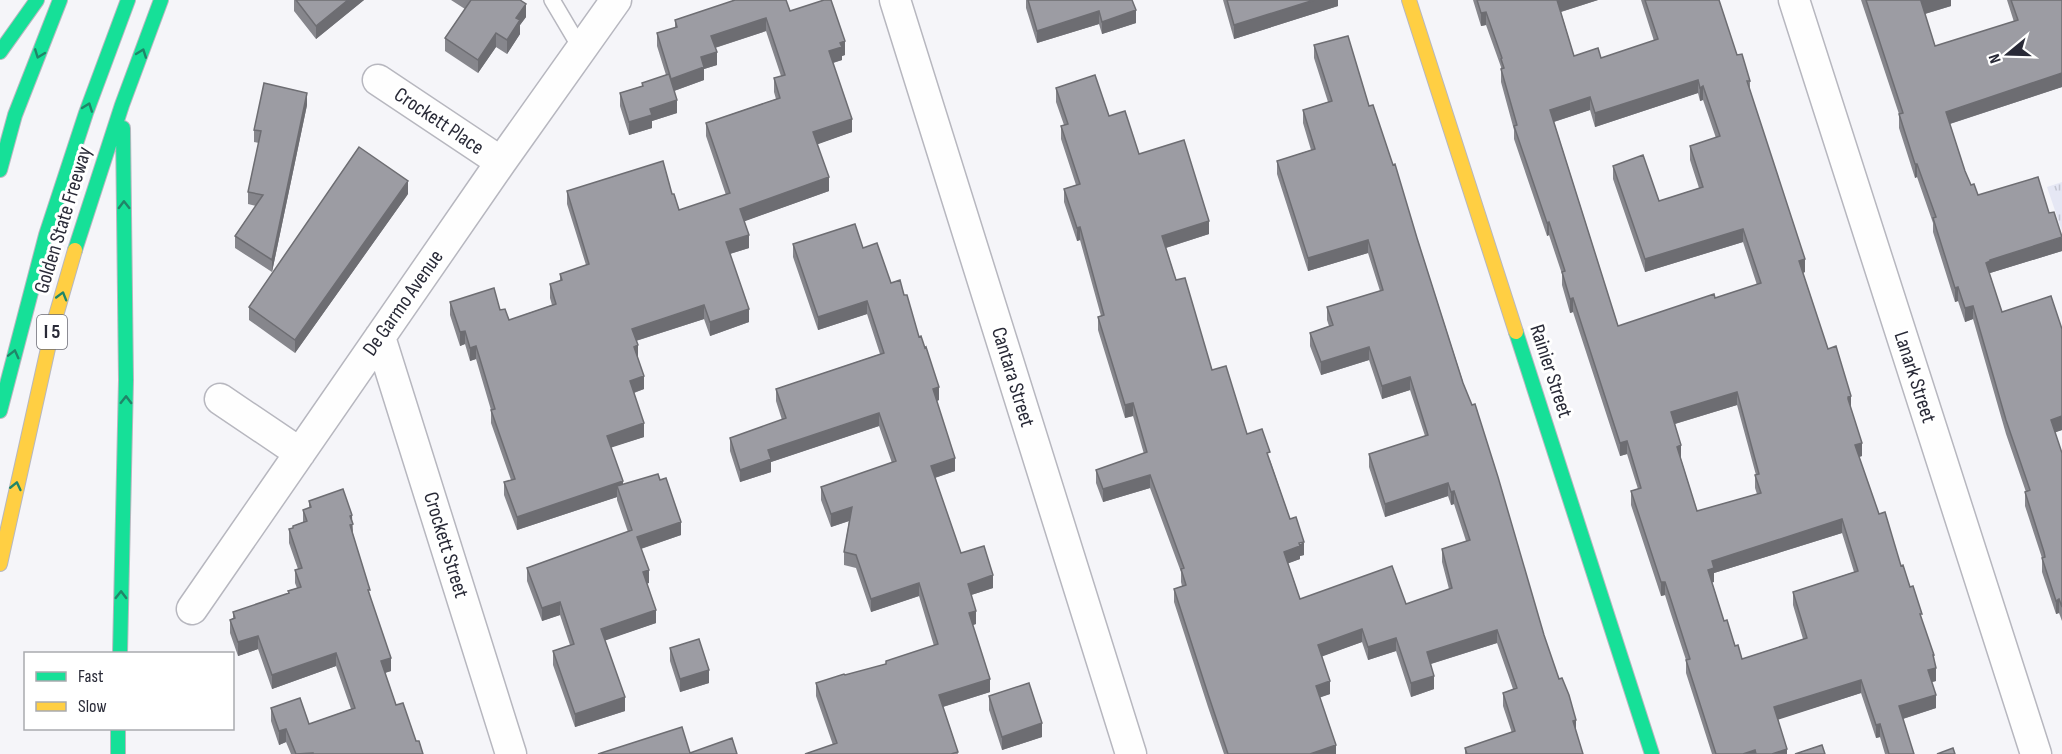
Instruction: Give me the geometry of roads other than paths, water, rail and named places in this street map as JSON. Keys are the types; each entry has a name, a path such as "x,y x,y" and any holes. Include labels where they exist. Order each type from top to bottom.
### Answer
{"main road":[{"path":"0,52 37,0"},
{"path":"0,170 15,115 60,0"},
{"path":"0,411 46,235 86,113 128,0"},
{"name":"Golden State Freeway","path":"0,564 53,326 85,215 122,105 162,0"},
{"name":"Rainier Street","path":"1409,0 1653,754"},
{"path":"120,652 126,380 122,105"},
{"path":"118,730 118,754"}],"street":[{"name":"De Garmo Avenue","path":"192,609 501,162 616,0"},
{"name":"Cantara Street","path":"895,0 1131,754"},
{"name":"Lanark Street","path":"1794,0 2036,754"},
{"name":"Crockett Place","path":"378,80 501,162"},
{"name":"Crockett Street","path":"380,337 511,754"},
{"path":"220,399 300,453"}],"lane":[{"path":"552,0 581,49"}]}
